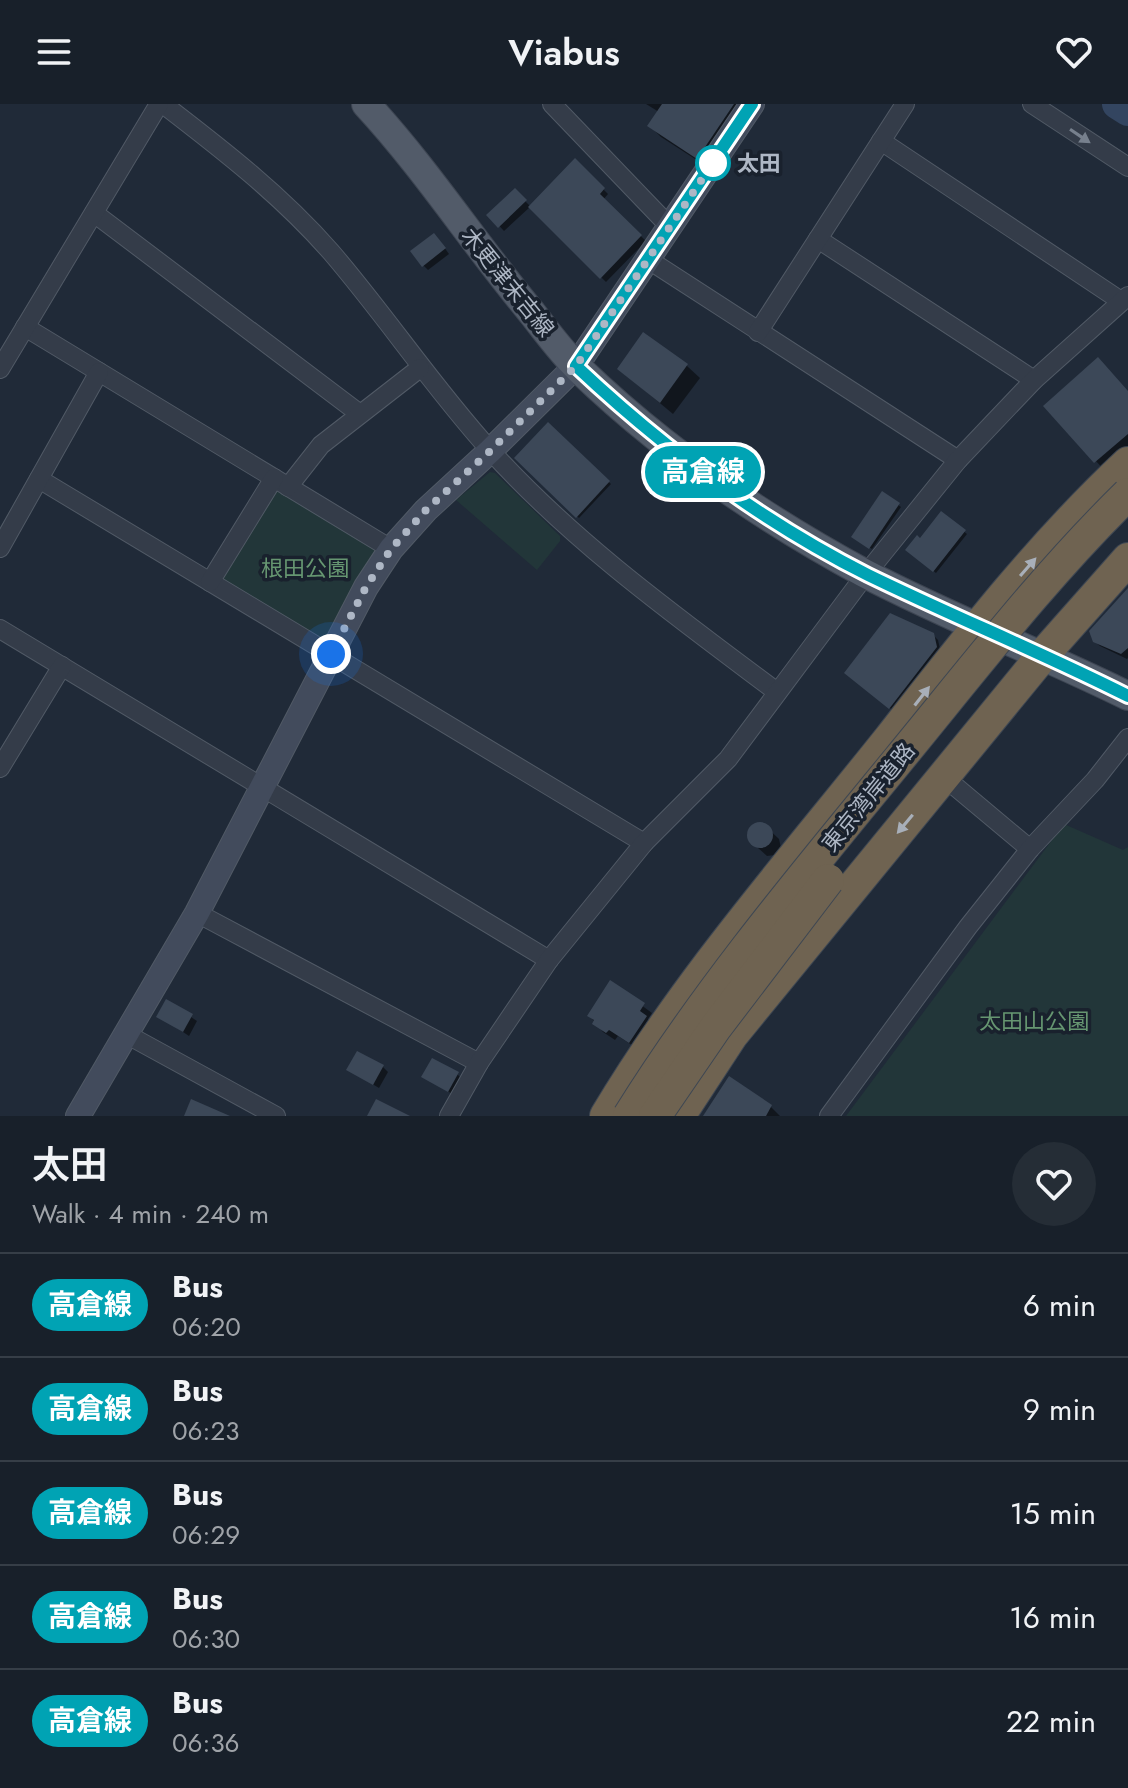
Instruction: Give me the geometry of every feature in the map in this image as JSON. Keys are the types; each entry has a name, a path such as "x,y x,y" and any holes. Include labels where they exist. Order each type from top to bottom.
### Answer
{"highway":[{"path":"606,1116 688,992 977,625 1095,494 1128,463"},
{"name":"東京湾岸道路","path":"629,1116 697,1013 762,928 1041,588 1128,494"},
{"name":"東京湾岸道路","path":"655,1116 716,1027 843,860 1021,642 1128,523"},
{"path":"679,1116 732,1035 1043,655 1128,559"}],"main road":[{"name":"木更津末吉線","path":"366,104 418,165 497,271 576,366 656,437 725,488 866,574 1128,696"}],"street":[{"path":"0,369 161,104 277,195 332,253 420,368 490,451 542,503 664,608 777,692"},
{"path":"552,104 671,228"},
{"path":"78,1116 197,913 366,587 391,549 426,510 576,366 752,104"},
{"path":"758,332 905,104"},
{"path":"1032,104 1128,167"},
{"path":"449,1116 479,1063 549,960 644,843 728,759 866,574 958,460 1034,380 1125,298 881,141"},
{"path":"94,213 360,414"},
{"path":"818,239 1034,380"},
{"path":"649,260 958,460"},
{"path":"25,327 391,549"},
{"path":"210,582 281,483 321,445 420,368"},
{"path":"0,548 99,372"},
{"path":"39,479 644,843"},
{"path":"0,629 549,960"},
{"path":"0,768 62,666"},
{"path":"829,1116 1030,849 1095,780 1128,738"},
{"path":"944,777 1030,849"},
{"path":"197,913 479,1063"},
{"path":"126,1034 276,1116"}],"green space":[{"path":"490,472 495,473 560,536 560,541 537,570 456,500"},
{"name":"根田公園","path":"275,483 385,550 330,650 217,581"},
{"name":"太田山公園","path":"1064,824 1123,850 1128,847 1128,1116 846,1116"}],"building":[{"path":"662,104 734,104 697,159 647,126"},
{"path":"575,158 605,188 600,194 642,235 600,279 528,207"},
{"path":"515,188 527,200 498,228 486,215"},
{"path":"434,233 446,248 422,267 410,251"},
{"path":"643,332 688,364 660,403 617,369"},
{"path":"1098,357 1128,391 1128,434 1094,463 1043,406"},
{"path":"548,422 610,481 576,518 514,458"},
{"path":"882,491 900,503 869,549 851,537"},
{"path":"941,511 966,530 933,572 905,550 917,535 920,538"},
{"path":"1128,588 1128,648 1121,654 1093,642 1089,631"},
{"path":"890,613 934,633 937,647 889,709 844,673"},
{"path":"760,822 769,826 773,835 769,844 760,848 751,844 747,835 751,826"},
{"path":"610,980 645,1003 640,1011 647,1016 629,1043 609,1030 606,1033 592,1024 594,1020 587,1016"},
{"path":"166,999 193,1014 183,1032 156,1017"},
{"path":"357,1051 384,1065 373,1085 346,1070"},
{"path":"432,1058 459,1072 448,1092 421,1077"},
{"path":"729,1076 772,1105 766,1116 703,1116"},
{"path":"191,1099 230,1116 184,1116"},
{"path":"376,1099 410,1116 367,1116"}],"waterway":[{"path":"1117,104 1128,111"}],"bus line":[{"name":"高倉線","path":"752,104 576,366 656,437 785,527 866,574 1128,696"}],"place":[{"name":"太田","path":"713,163"}],"route":[{"path":"331,654 366,587 391,549 426,510 576,366 713,163"}]}
